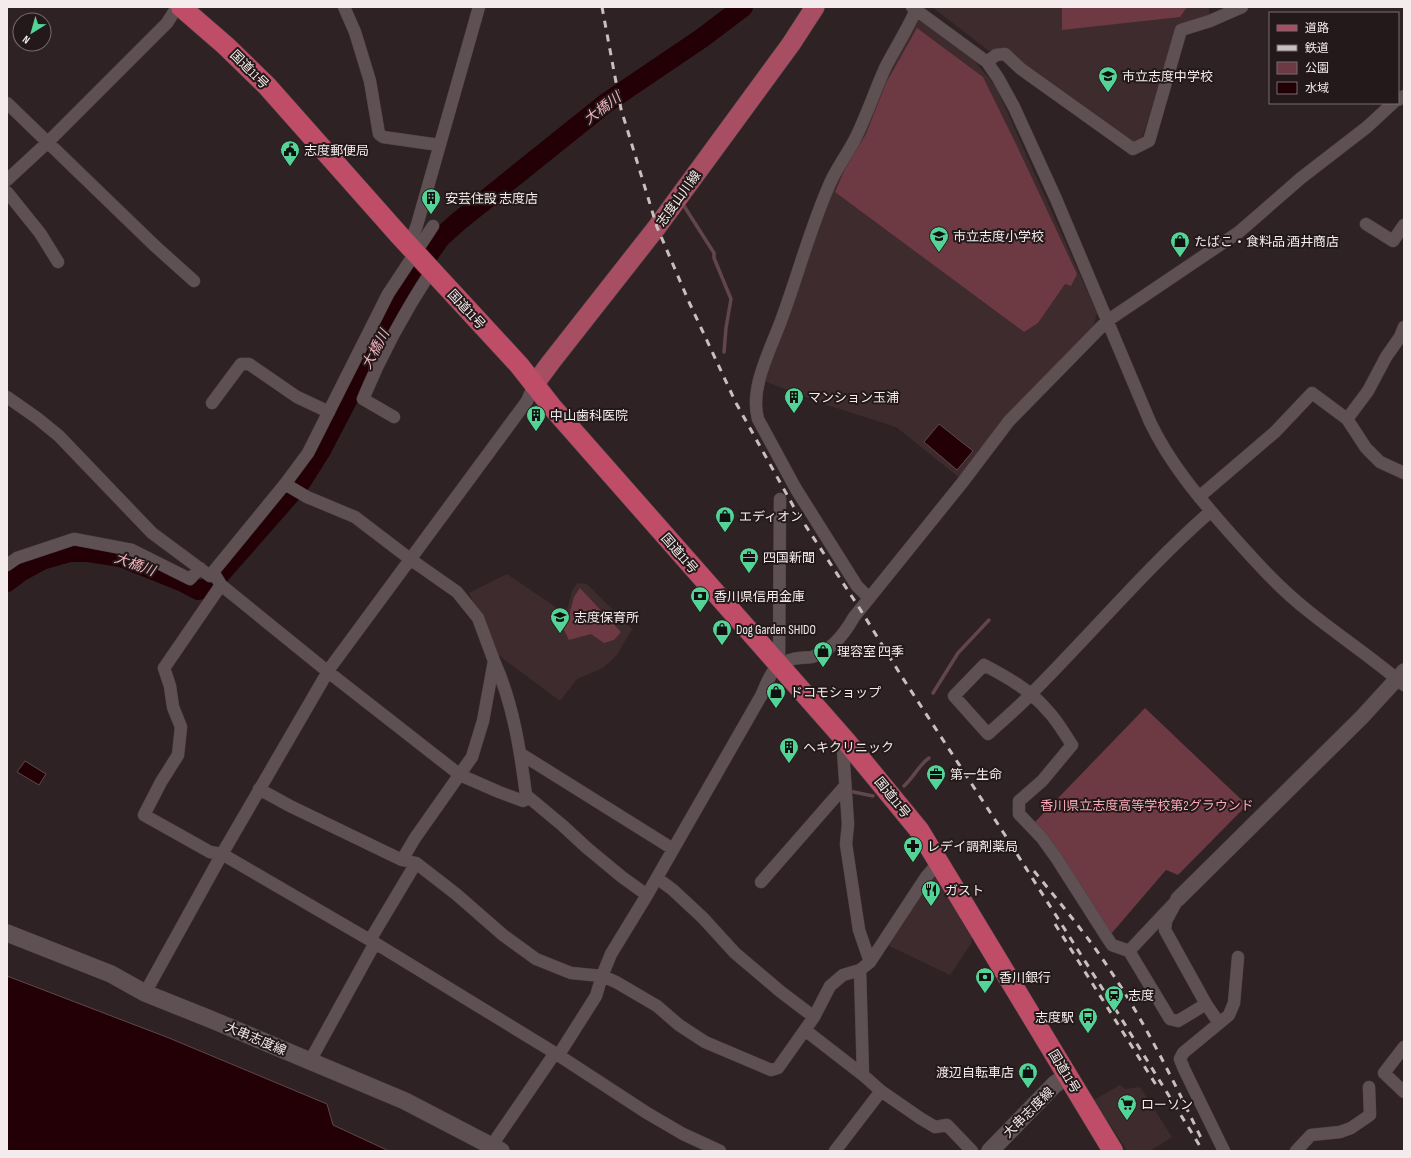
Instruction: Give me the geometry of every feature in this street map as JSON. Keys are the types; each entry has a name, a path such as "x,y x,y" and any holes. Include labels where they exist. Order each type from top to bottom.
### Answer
{"highway":[{"name":"国道11号","path":"181,7 226,46 267,86 420,258 519,365 557,413 846,741 919,830 1113,1151"}],"main road":[{"name":"志度山川線","path":"534,385 657,227 791,44 815,7"},
{"name":"大串志度線","path":"7,933 111,974 145,993 210,1018 405,1101 496,1148"},
{"name":"大串志度線","path":"990,1151 1055,1084 1068,1076"}],"street":[{"path":"7,180 48,142 167,23 177,7"},
{"path":"344,7 355,32 370,81 379,134 383,137 439,145"},
{"path":"7,397 37,418 59,436 152,533 210,576 285,484 308,453 388,294 420,258 417,225 479,7"},
{"path":"987,62 996,55 1005,54 1021,69 1133,149 1149,141 1181,30 1210,21 1242,7"},
{"path":"870,598 857,586 796,488 758,419 755,409 756,396 761,376 783,316 806,244 822,203 832,179 855,139 886,67 907,31 914,8 987,62 998,78 1014,107 1056,198 1159,442 1181,475 1269,577 1307,610 1402,678 1178,899 1129,951"},
{"path":"7,103 194,281"},
{"path":"496,1148 596,996 611,954 657,878 761,696 773,672 779,665 798,658 811,657 832,646 962,483 1009,421 1107,321 1239,232 1301,178 1366,127 1392,104"},
{"path":"7,192 40,233 58,262"},
{"path":"1366,224 1392,241 1404,225"},
{"path":"394,417 363,398 375,369 413,299 420,258 433,226"},
{"path":"1347,420 1368,391 1386,357 1400,337 1404,327"},
{"path":"212,403 241,364 249,364 297,397 329,412"},
{"path":"145,993 222,854 328,671 528,401 534,385"},
{"path":"1199,497 1275,432 1312,393 1347,420 1366,448 1380,462 1404,473"},
{"path":"213,572 221,585 460,775 523,801 526,795 521,754 510,705 478,618 457,592 354,517 307,498 285,484"},
{"path":"779,665 780,498"},
{"path":"1206,1004 1178,1021 1170,1019 1129,951 1112,945 1057,859 1042,838 1019,814 1019,801 1042,781 1072,745 1048,710 1032,694 1005,676 984,665 954,696 988,734 1032,694 1086,635 1185,535 1211,511"},
{"path":"7,565 17,558 74,539 132,550 190,579 200,568"},
{"path":"221,585 164,668 170,686 173,707 181,727 178,755 161,782 144,815 210,852 222,854 372,942 557,1055 647,1113 683,1134 720,1151"},
{"path":"402,860 415,838 472,757 483,721 494,660"},
{"path":"846,741 843,750 848,824 846,844 858,930 870,962"},
{"path":"521,754 673,849"},
{"path":"761,882 845,786"},
{"path":"259,789 290,806 402,860 416,863 456,894 502,935 536,959 571,973 602,976 616,982 657,1006 679,1025 705,1042 771,1070 778,1068 805,1030 814,1017 830,986 843,975 860,970 870,962 926,877 939,862"},
{"path":"526,795 622,877 647,894"},
{"path":"310,1061 372,942 416,863"},
{"path":"657,878 674,890 703,918 735,953 781,992 814,1017"},
{"path":"1178,899 1166,920 1165,930 1206,1004 1219,1023"},
{"path":"1224,1151 1180,1059 1183,1053 1229,1015 1234,1003 1238,957"},
{"path":"860,970 863,1075"},
{"path":"805,1030 863,1075 880,1091 935,1126 947,1126 972,1151"},
{"path":"1404,1047 1384,1073 1404,1092"},
{"path":"1296,1151 1312,1135 1340,1132 1351,1128 1370,1115 1369,1088"},
{"path":"835,1151 880,1091"}],"shaded area":[{"name":"市立志度中学校","path":"932,7 1209,7 1209,16 1177,25 1143,136 1135,141 1124,141 1003,50 989,51"},
{"name":"市立志度小学校","path":"919,20 974,60 996,87 1097,313 1094,325 1089,332 961,479 896,427 824,404 764,381 830,192 888,74"},
{"name":"志度保育所","path":"507,574 566,614 572,591 577,583 587,584 632,629 617,655 603,668 577,679 560,701 497,654 491,638 469,593"},
{"path":"934,874 972,937 971,944 950,975 885,944"},
{"path":"1120,1085 1125,1089 1140,1087 1172,1137 1150,1151 1127,1151 1094,1100"}],"green space":[{"path":"1062,7 1187,7 1180,17 1062,30"},
{"path":"917,28 983,77 1077,274 1071,286 1065,284 1038,323 1024,332 835,192 845,169 866,134 886,83"},
{"path":"580,588 621,632 614,640 604,643 591,634 569,640 558,618 569,616 574,597"},
{"name":"香川県立志度高等学校第2グラウンド","path":"1145,708 1247,805 1178,875 1166,870 1111,934 1063,857 1035,822"}],"water":[{"path":"939,424 973,451 957,470 924,442"},
{"path":"25,761 46,774 39,785 17,772"},
{"path":"7,976 169,1038 327,1104 333,1125 389,1151 7,1151"}],"waterway":[{"name":"大橋川","path":"7,582 20,572 42,560 70,552 88,552 121,557 183,582 198,590 208,588 301,482 320,452 379,339 418,269 441,237 606,103 702,38 743,7"},
{"path":"684,206 714,253 714,258 731,299 724,352"},
{"path":"933,693 958,653 989,620"},
{"path":"904,786 922,764 929,758"},
{"path":"849,791 873,796"}],"railway":[{"path":"602,7 621,109 657,227 689,302 736,403 796,511 1003,832 1203,1151"},
{"path":"1034,871 1092,944 1123,990 1159,1054 1202,1140"},
{"path":"1055,924 1158,1088"}],"place":[{"name":"市立志度中学校","path":"1108,93"},
{"name":"志度郵便局","path":"290,167"},
{"name":"安芸住設 志度店","path":"431,215"},
{"name":"市立志度小学校","path":"939,253"},
{"name":"たばこ・食料品 酒井商店","path":"1180,258"},
{"name":"マンション玉浦","path":"794,414"},
{"name":"中山歯科医院","path":"536,432"},
{"name":"エディオン","path":"725,533"},
{"name":"四国新聞","path":"749,574"},
{"name":"香川県信用金庫","path":"700,613"},
{"name":"志度保育所","path":"560,634"},
{"name":"Dog Garden SHIDO","path":"722,646"},
{"name":"理容室 四季","path":"823,668"},
{"name":"ドコモショップ","path":"776,709"},
{"name":"ヘキクリニック","path":"789,764"},
{"name":"第一生命","path":"936,791"},
{"name":"レデイ調剤薬局","path":"913,863"},
{"name":"ガスト","path":"931,907"},
{"name":"香川銀行","path":"985,994"},
{"name":"志度","path":"1114,1012"},
{"name":"志度駅","path":"1088,1034"},
{"name":"渡辺自転車店","path":"1028,1089"},
{"name":"ローソン","path":"1127,1121"}]}
